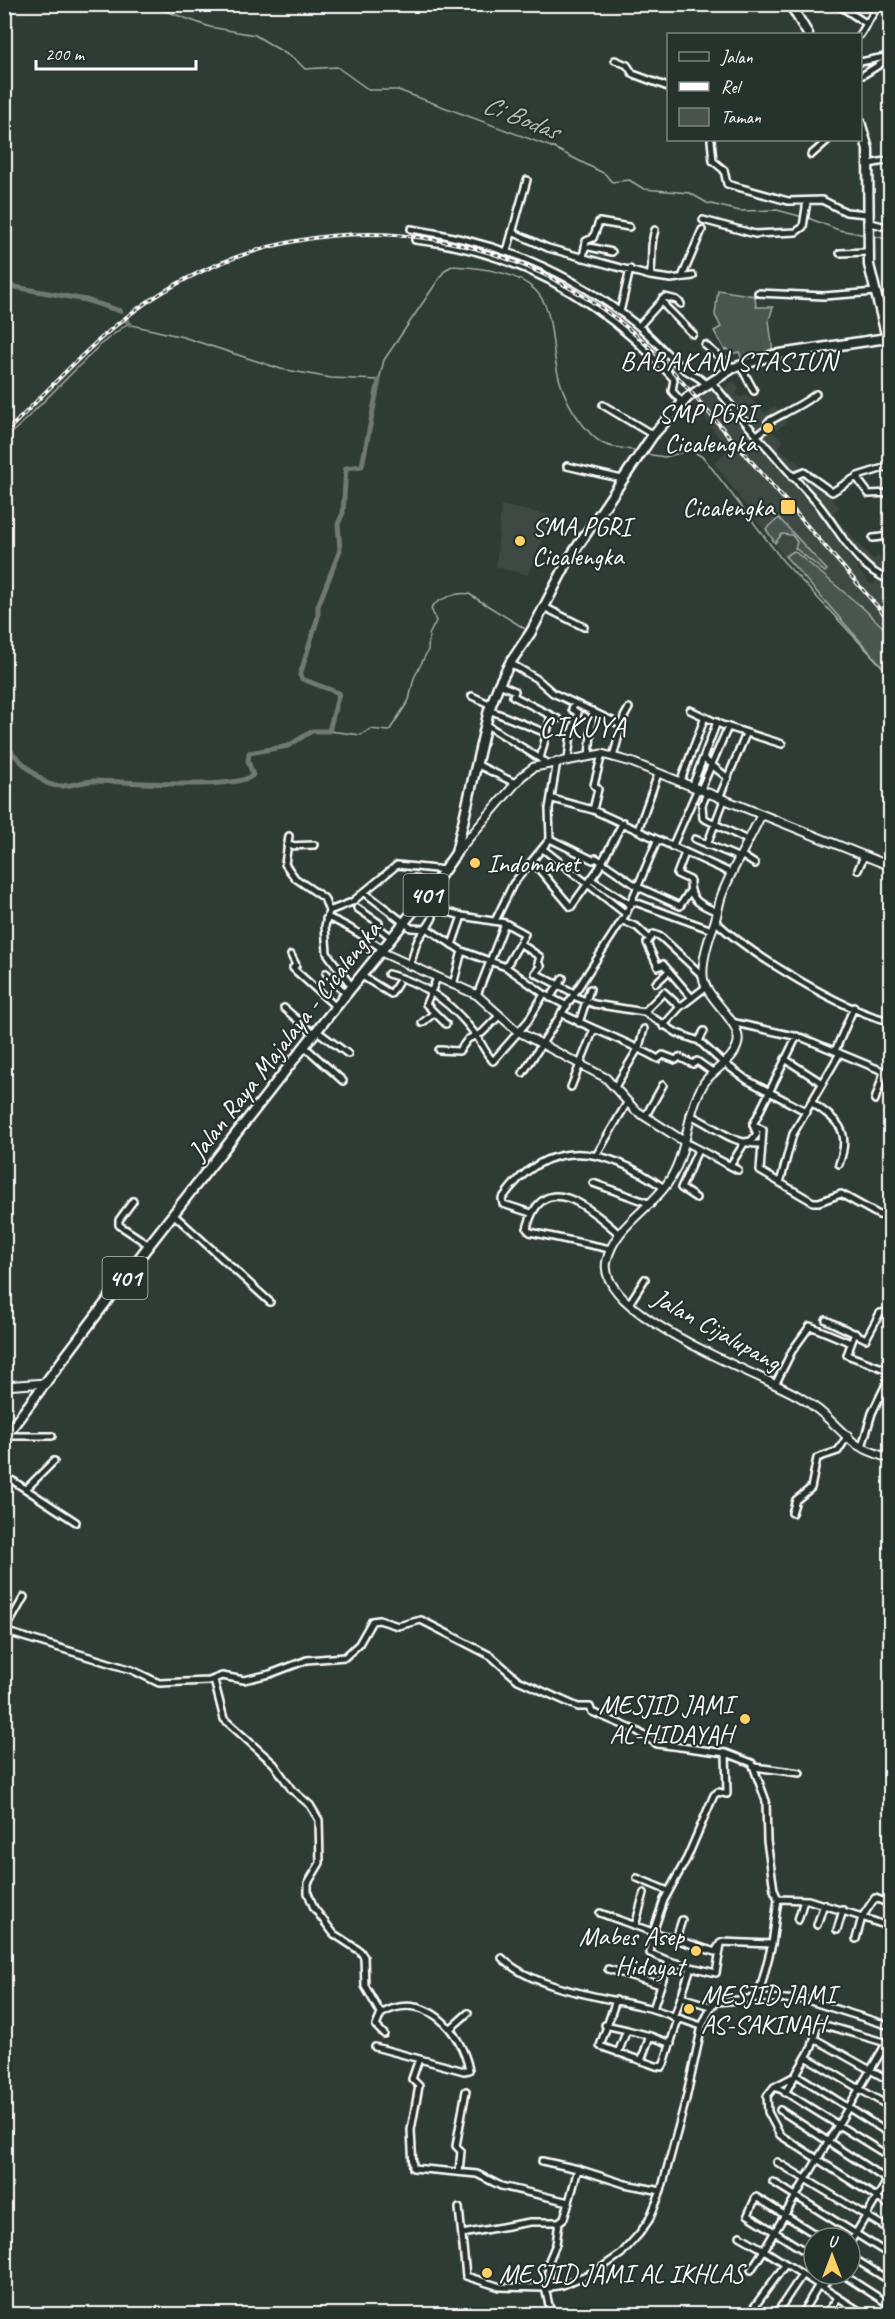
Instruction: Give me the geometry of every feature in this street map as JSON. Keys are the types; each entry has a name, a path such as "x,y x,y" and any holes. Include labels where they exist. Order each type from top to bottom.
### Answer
{"main road":[{"path":"790,4 807,33"},
{"path":"862,125 866,137 869,164 867,252 887,338"},
{"name":"Jalan Raya Majalaya - Cicalengka","path":"5,1437 149,1245 315,1032 432,888 456,853 485,724 499,684 569,559 653,435 682,402 737,366 773,355 887,338"}],"street":[{"path":"837,4 867,24"},
{"path":"862,33 879,4"},
{"path":"862,62 891,57"},
{"path":"863,75 885,63 891,57"},
{"path":"615,60 627,65 633,74 667,86"},
{"path":"885,63 891,68"},
{"path":"711,141 713,161 725,171 727,184 788,201 806,204 822,200 867,221 891,228"},
{"path":"811,155 827,141"},
{"path":"869,164 891,159"},
{"path":"507,251 527,180"},
{"path":"703,220 755,234 796,232 803,227 806,204"},
{"path":"583,258 587,240 593,238 599,222 628,227"},
{"path":"411,229 465,239 507,251 578,282 620,312 639,326 682,368 709,383 819,506 851,550 871,569 891,580"},
{"path":"650,276 652,263 650,245 655,230"},
{"path":"682,277 702,230"},
{"path":"512,232 531,239 535,243 650,276 671,279 693,276"},
{"path":"415,240 463,247 499,258 536,273 580,296 616,321 655,358 674,379 672,391 682,402"},
{"path":"585,246 612,252"},
{"path":"840,253 867,252"},
{"path":"620,312 630,269"},
{"path":"758,293 824,296 876,292"},
{"path":"639,326 662,299 669,297 681,304"},
{"path":"662,299 666,307 693,334"},
{"path":"887,338 890,348"},
{"path":"705,345 737,366 754,391"},
{"path":"757,435 769,426 768,422 792,407 802,405 801,403 807,402 816,394"},
{"path":"603,405 653,435"},
{"path":"567,466 622,479"},
{"path":"792,477 804,471 832,492 856,477 891,466"},
{"path":"856,477 868,494 891,493"},
{"path":"873,538 891,536"},
{"path":"544,607 584,627"},
{"path":"510,663 537,678 553,693 621,725"},
{"path":"499,684 515,691 513,696 522,702 558,719"},
{"path":"472,696 546,733"},
{"path":"568,759 571,734 578,713 572,709 574,703"},
{"path":"613,757 620,737 621,725 629,708"},
{"path":"690,710 746,734 782,744"},
{"path":"589,756 593,711"},
{"path":"540,759 551,716"},
{"path":"680,783 705,717"},
{"path":"717,723 704,759 700,789 702,816 714,825 749,841"},
{"path":"485,724 548,763"},
{"path":"672,847 713,766 728,727"},
{"path":"706,845 728,778 746,734"},
{"path":"593,810 598,789 594,785 602,754"},
{"path":"456,853 528,770 557,761 602,754 700,789 891,866"},
{"path":"704,759 728,778"},
{"path":"495,921 513,884 550,839 549,818 557,761"},
{"path":"476,764 516,783"},
{"path":"638,830 658,774"},
{"path":"553,799 593,810 623,822 657,841 731,873"},
{"path":"761,815 731,873 717,912 703,976 706,987 731,1022 797,1036 887,1073 875,1100"},
{"path":"532,861 571,907 603,863 623,822"},
{"path":"289,836 285,862 291,874 322,896 329,911 326,919 327,953 352,987"},
{"path":"550,839 603,863 638,887 680,906 689,892 690,880 676,872 685,853"},
{"path":"695,839 755,864"},
{"path":"523,1073 623,921 657,841"},
{"path":"287,846 314,845"},
{"path":"543,849 626,915"},
{"path":"858,870 864,856"},
{"path":"329,911 352,902 397,865 445,870"},
{"path":"415,878 432,888"},
{"path":"592,880 631,903 712,930"},
{"path":"364,892 411,927 428,929 462,951 506,967 547,996 567,1006"},
{"path":"689,892 697,903 717,912"},
{"path":"357,908 379,923 378,927 392,938"},
{"path":"448,912 505,923 525,934 506,967"},
{"path":"452,945 462,916"},
{"path":"409,966 416,955 419,938 428,929 434,917"},
{"path":"326,919 329,918 350,927 355,933 401,962 477,995 517,1031 582,1064 615,1087 627,1103 645,1117 698,1150 738,1170"},
{"path":"623,921 637,927 650,939"},
{"path":"715,921 732,936 789,974 854,1007 891,1021"},
{"path":"477,995 505,923"},
{"path":"692,998 663,964 658,968 647,943 655,933 703,976"},
{"path":"521,944 540,957 538,963 541,966 535,973 558,984 585,1002 644,1012 663,1026 688,1039 699,1041 747,1080 807,1112"},
{"path":"453,985 462,951"},
{"path":"291,955 296,965 293,968 336,1007"},
{"path":"396,975 401,962"},
{"path":"656,983 669,971"},
{"path":"326,973 346,994"},
{"path":"388,974 396,975 432,992 452,1007 476,1035 493,1061 563,978"},
{"path":"362,976 392,994 398,983"},
{"path":"436,978 426,1004 433,1014 446,1024"},
{"path":"663,1026 680,1007 706,987"},
{"path":"579,1023 590,989"},
{"path":"644,1012 666,992 680,1007"},
{"path":"780,1183 790,1140 838,1052 854,1007"},
{"path":"284,1008 348,1054"},
{"path":"561,1013 579,1023 639,1047 658,1059 663,1055 675,1060 679,1057 693,1064 697,1061 714,1073"},
{"path":"422,1023 433,1014"},
{"path":"439,1050 459,1051 461,1045 499,1016"},
{"name":"Jalan Cijalupang","path":"731,1022 737,1032 738,1043 734,1053 705,1080 690,1115 685,1142 676,1168 651,1204 618,1233 606,1262 607,1275 612,1285 630,1304 667,1330 815,1406 862,1447 891,1459"},
{"path":"571,1087 594,1029"},
{"path":"615,1087 639,1047 644,1029"},
{"path":"699,1041 704,1031"},
{"path":"730,1166 745,1142 751,1141 757,1134 753,1125 767,1091 797,1036"},
{"path":"304,1046 343,1080"},
{"path":"785,1059 822,1083"},
{"path":"645,1117 663,1085"},
{"path":"811,1102 835,1119 843,1132 845,1148 839,1164"},
{"path":"597,1154 627,1103"},
{"path":"690,1115 710,1124 735,1141 762,1144"},
{"path":"753,1125 763,1129 759,1171 813,1202 841,1194 879,1215 891,1216"},
{"path":"696,1198 681,1188 698,1150"},
{"path":"531,1213 501,1201 522,1174 550,1158 597,1154 640,1171 664,1188"},
{"path":"593,1184 651,1204"},
{"path":"610,1250 530,1232 527,1229 531,1213 545,1197 552,1195 586,1207 618,1233"},
{"path":"134,1201 119,1220 119,1225 149,1245"},
{"path":"173,1214 270,1302"},
{"path":"630,1304 645,1279"},
{"path":"826,1320 868,1338 880,1313 891,1312"},
{"path":"775,1385 792,1351 810,1326 851,1342"},
{"path":"855,1334 849,1356 885,1369 890,1376 872,1413 862,1447"},
{"path":"4,1386 46,1383"},
{"path":"792,1513 796,1500 811,1488 818,1458 838,1451 848,1435"},
{"path":"5,1437 52,1436"},
{"path":"26,1489 54,1461"},
{"path":"4,1475 76,1522"},
{"path":"24,1597 5,1631 132,1670 159,1683 214,1680 222,1676 244,1680 270,1674 307,1660 345,1658 359,1644 372,1621 379,1620 398,1626 421,1620 492,1656 518,1680 578,1707 590,1707 592,1712 637,1731 650,1742 726,1753 748,1760 754,1767 766,1801 767,1841 774,1890 778,1899 772,1944 758,1998"},
{"path":"214,1680 224,1719 274,1764 292,1790 310,1805 319,1820 320,1863 308,1883 308,1893 314,1908 334,1934 360,1951 364,1957 365,1986 381,2014"},
{"path":"721,1942 716,1973 650,1953 653,1932 668,1891 687,1858 714,1795 727,1794 726,1753"},
{"path":"754,1767 800,1773"},
{"path":"637,1878 668,1891"},
{"path":"635,1926 644,1893"},
{"path":"856,1939 862,1917 875,1898 891,1904"},
{"path":"778,1899 804,1900 824,1904 887,1926"},
{"path":"798,1920 804,1900"},
{"path":"817,1925 824,1904"},
{"path":"837,1930 843,1910"},
{"path":"600,1913 714,1952 721,1942"},
{"path":"676,1938 682,1920"},
{"path":"721,1942 772,1944"},
{"path":"502,1958 534,1978 653,2009 702,2026"},
{"path":"653,2009 669,1960"},
{"path":"616,2000 605,2025 600,2046 662,2067 671,2044 681,1997 691,1967"},
{"path":"608,1969 661,1985"},
{"path":"681,1997 710,2006"},
{"path":"459,2208 466,2276 500,2287 516,2285 521,2288 548,2288 575,2281 621,2254 649,2220 661,2191 686,2099 702,2026 710,2006 718,2002 758,1998 807,2000 891,2026"},
{"path":"375,2048 468,2071 467,2062 450,2030 433,2013 419,2005 404,2005 381,2014 376,2026 384,2034"},
{"path":"450,2030 468,2013"},
{"path":"751,2270 798,2198 889,2041 822,2022 816,2026 814,2039 806,2057 785,2093"},
{"path":"605,2025 650,2036 671,2044"},
{"path":"618,2053 627,2030"},
{"path":"641,2061 650,2036"},
{"path":"814,2039 890,2080"},
{"path":"806,2057 891,2107"},
{"path":"419,2059 412,2078 419,2086 412,2119 412,2167 480,2175 501,2186 569,2202"},
{"path":"797,2074 774,2087 767,2096 766,2106 780,2135 891,2206"},
{"path":"797,2074 891,2134"},
{"path":"774,2087 891,2157"},
{"path":"459,2172 461,2151 456,2144 466,2091"},
{"path":"780,2110 889,2181 860,2226"},
{"path":"542,2161 578,2169 625,2184 661,2191"},
{"path":"777,2162 891,2230"},
{"path":"462,2234 530,2222 559,2222 564,2218 578,2169"},
{"path":"773,2182 843,2226"},
{"path":"802,2250 748,2216 754,2198 803,2226"},
{"path":"551,2314 548,2263 556,2244 559,2222"},
{"path":"740,2236 802,2275 776,2314"},
{"path":"862,2238 891,2255"},
{"path":"862,2264 891,2282"},
{"path":"749,2314 785,2265"},
{"path":"861,2286 891,2305"},
{"path":"802,2313 820,2287 838,2298 852,2312 864,2314"},
{"path":"826,2314 838,2298"}],"shaded area":[{"path":"734,381 740,388 736,394 741,397 746,394 765,413 775,406 787,423 773,432 784,441 778,447 802,466 802,471 840,507 832,514 873,559 879,556 890,565 890,570 885,576 863,558 844,536 831,514 722,389"},
{"path":"709,390 715,392 841,539 842,548 871,585 880,579 890,584 890,676 784,557 714,463 727,451 694,402"},
{"name":"SMA PGRI Cicalengka","path":"501,505 553,516 528,575 496,567"}],"green space":[{"path":"718,290 755,296 756,307 773,307 769,320 773,353 742,359 739,352 731,354 728,349 725,350 714,331 721,327 715,315"},
{"path":"779,518 827,570 825,572 795,548 797,542 792,535 782,534 775,543 766,529"},
{"path":"794,551 862,607 890,634 890,675 785,556"}],"waterway":[{"name":"Ci Bodas","path":"146,4 210,27 255,35 296,60 305,69 337,67 369,90 398,90 554,148 605,174 612,182 629,180 644,189 690,193 707,203 740,211 777,210 803,217"},
{"name":"Ci Bodas","path":"808,218 839,230 866,235"},
{"name":"Ci Bodas","path":"871,235 890,240"},
{"path":"4,441 101,344 127,324 183,337 281,369 331,378 379,380 384,360 445,270 452,266 497,272 525,282 541,298 549,317 556,365 564,393 580,421 602,443 637,452"},
{"path":"4,285 86,300 120,311"},
{"path":"127,321 130,324"},
{"path":"4,744 39,778 55,786 88,781 203,784 243,780 253,775 248,761 249,753 288,746 312,731 329,731 339,693 302,679 300,675 318,617 318,606 340,550 338,524 343,513 346,468 362,466 379,380"},
{"path":"645,454 665,457 691,450 704,458 783,561 890,675"},
{"path":"329,731 361,735 370,729 389,731 409,700 414,678 428,650 429,635 436,621 431,608 443,599 459,594 469,594 527,630"}],"railway":[{"path":"4,434 80,358 120,322 163,292 227,260 294,241 362,234 430,239 496,255 559,282 617,320 670,368 890,621"}],"place":[{"name":"SMP PGRI Cicalengka","path":"768,428"},
{"name":"Cicalengka","path":"788,507"},
{"name":"SMA PGRI Cicalengka","path":"520,541"},
{"name":"Indomaret","path":"475,863"},
{"name":"MESJID JAMI AL-HIDAYAH","path":"745,1719"},
{"name":"Mabes Asep Hidayat","path":"696,1951"},
{"name":"MESJID JAMI AS-SAKINAH","path":"689,2009"},
{"name":"MESJID JAMI AL IKHLAS","path":"487,2273"}],"district":[{"name":"BABAKAN STASIUN","path":"729,361"},
{"name":"CIKUYA","path":"583,726"}]}
